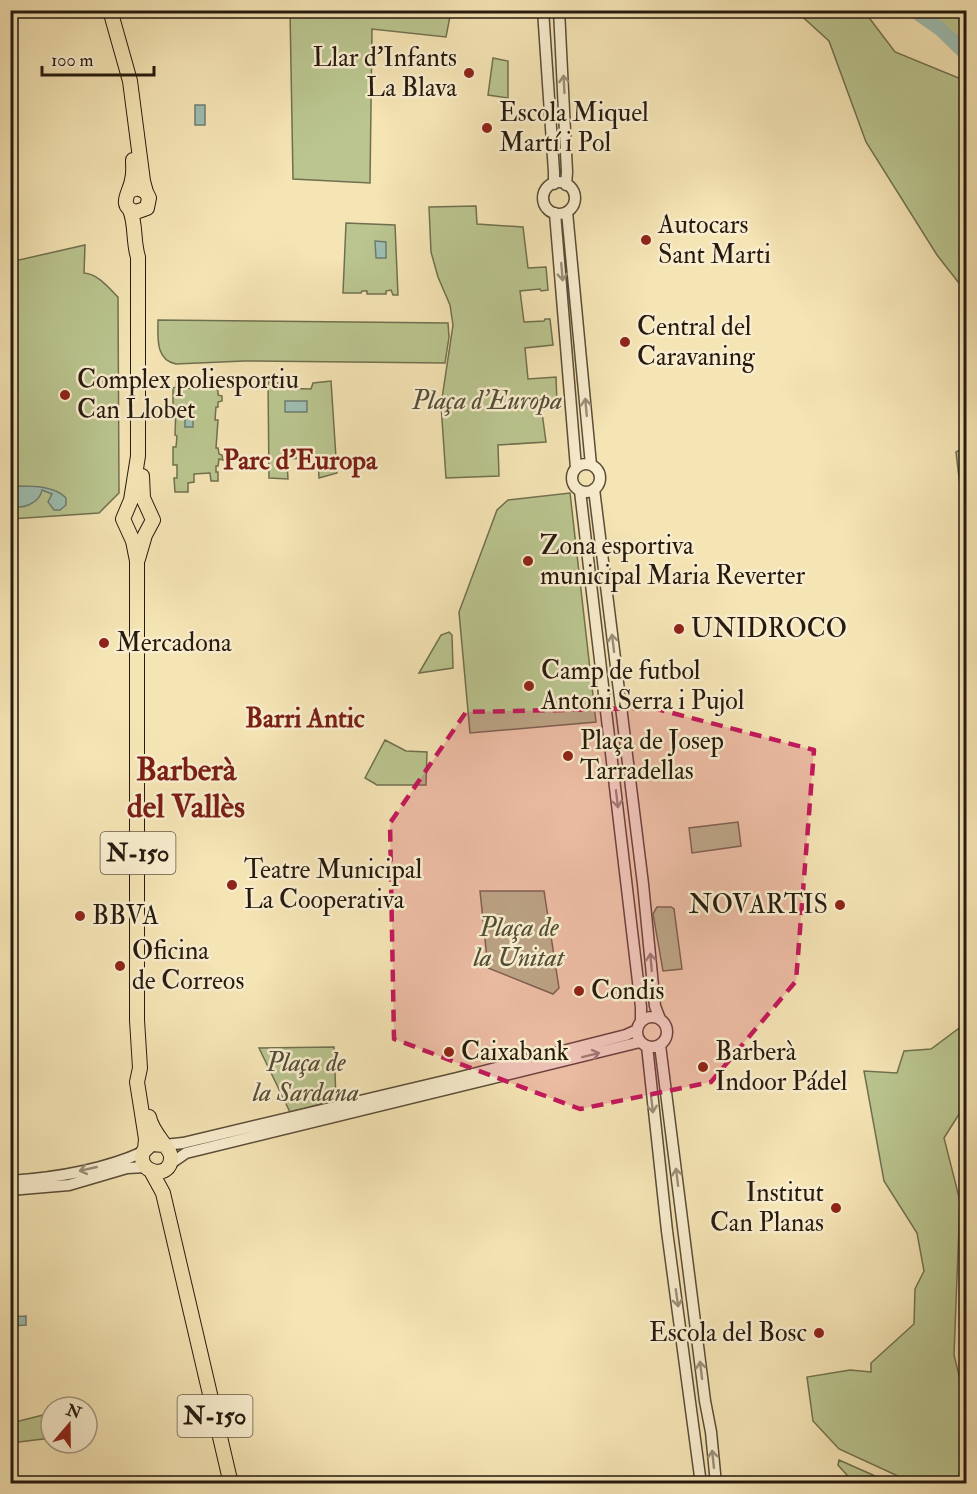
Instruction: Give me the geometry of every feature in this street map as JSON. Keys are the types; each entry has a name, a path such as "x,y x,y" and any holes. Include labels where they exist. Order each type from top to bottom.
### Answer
{"main road":[{"name":"N-150","path":"110,10 130,81 138,146 149,202 145,209 138,257 138,456 133,490 123,519 134,544 137,561 137,1020 140,1068 150,1121 155,1133 171,1153 163,1193"},
{"name":"N-150","path":"138,146 129,191 125,199 133,218 134,245 138,257"},
{"path":"129,191 138,188 146,192"},
{"path":"130,210 136,212 145,209"},
{"name":"N-150","path":"137,561 147,530 153,520 142,491 142,470 138,456"},
{"path":"128,507 138,504 147,507"},
{"path":"129,531 140,534 147,530"},
{"name":"N-150","path":"140,1068 137,1083 146,1138 142,1161 163,1193 231,1484"},
{"path":"144,1150 154,1144 164,1145"},
{"path":"148,1169 162,1172 170,1164"}],"street":[{"path":"543,10 554,184"},
{"path":"559,10 566,184"},
{"path":"576,468 558,230 561,213 574,204 575,198 574,192 566,184 560,183 546,190 544,197 548,208 561,213 570,231 591,465"},
{"path":"170,1164 186,1153 643,1044 660,1045 666,1039 666,1026 660,1019 655,1006 643,884 594,489 599,478 597,471 591,465 584,464 576,468 572,480 576,488 585,492 594,489"},
{"path":"580,491 639,985 639,1025 701,1484"},
{"path":"164,1145 183,1143 457,1078 626,1035 650,1017 660,1019"},
{"path":"660,1045 716,1484"},
{"path":"10,1181 60,1175 121,1161 144,1150"},
{"path":"10,1190 61,1186 127,1168 148,1169"},
{"path":"695,1434 704,1441 708,1439 711,1431"}],"highlighted area":[{"path":"653,708 814,750 796,981 711,1082 580,1109 394,1039 390,823 466,712"}],"green space":[{"path":"290,11 451,11 446,37 372,29 370,183 293,179"},
{"path":"796,11 864,11 895,52 966,81 966,292 937,255 866,142 829,41"},
{"path":"926,11 964,11 966,14 966,44"},
{"path":"493,58 508,61 508,98 488,95"},
{"name":"Plaça d'Europa","path":"476,206 477,224 523,227 528,268 546,267 548,290 520,291 524,322 550,319 553,345 525,348 528,379 556,377 557,403 541,405 546,442 498,445 499,476 446,478 441,405 453,325 450,305 438,277 431,252 429,207"},
{"path":"346,223 395,225 398,295 393,295 391,290 386,291 386,294 367,294 367,291 343,293"},
{"name":"Complex poliesportiu Can Llobet","path":"85,245 84,273 98,278 118,297 119,493 99,513 11,519 10,262"},
{"path":"158,320 448,323 449,337 445,363 244,361 176,364 169,362 161,353 158,340"},
{"path":"176,379 183,382 184,388 210,389 210,381 217,379 216,389 218,395 222,396 222,401 218,402 218,407 216,407 215,420 218,420 216,448 223,460 219,459 218,466 216,466 218,481 211,481 210,473 194,474 194,482 188,483 188,492 175,492 174,478 177,478 177,465 173,465 173,447 176,447 177,436 175,435 176,407 173,406 173,388 176,387"},
{"name":"Parc d'Europa","path":"331,381 337,473 319,478 318,458 314,457 290,459 287,462 288,479 269,478 268,382 279,383 279,388 311,389 313,383"},
{"path":"966,447 966,537 956,452"},
{"path":"570,493 596,722 470,733 459,612 497,510 508,500"},
{"path":"449,632 452,635 453,668 419,673 441,635"},
{"path":"385,740 406,751 427,752 426,785 377,785 365,778"},
{"path":"738,822 741,846 692,853 689,828"},
{"name":"Plaça de la Unitat","path":"480,891 544,891 559,988 553,994 488,968"},
{"path":"657,907 674,909 682,969 663,971 653,914"},
{"path":"966,1023 966,1111 961,1111 944,1138 960,1201 954,1355 966,1404 966,1483 913,1483 839,1449 813,1421 807,1377 850,1370 871,1372 871,1363 914,1324 915,1289 924,1271 917,1233 884,1181 864,1071 897,1073 904,1051 931,1049"},
{"name":"Plaça de la Sardana","path":"334,1047 336,1100 290,1112 259,1048"},
{"path":"39,1416 39,1440 11,1443 11,1423"},
{"path":"839,1460 891,1483 854,1483 838,1465"}],"water":[{"path":"195,105 205,105 205,125 195,125"},
{"path":"375,241 386,242 386,258 376,258"},
{"path":"285,401 307,401 307,412 285,412"},
{"path":"185,408 193,408 193,427 185,427"},
{"path":"18,486 56,491 66,498 66,505 60,510 54,510 48,502 52,494 42,490 38,498 30,505 15,506 11,504 11,489"},
{"path":"26,1316 26,1325 11,1326 11,1317"}],"waterway":[{"path":"913,10 940,29 966,54"}],"place":[{"name":"Llar d'Infants La Blava","path":"469,73"},
{"name":"Escola Miquel Martí i Pol","path":"487,128"},
{"name":"Autocars Sant Marti","path":"646,240"},
{"name":"Central del Caravaning","path":"625,342"},
{"name":"Complex poliesportiu Can Llobet","path":"65,395"},
{"name":"Zona esportiva municipal Maria Reverter","path":"528,561"},
{"name":"UNIDROCO","path":"679,629"},
{"name":"Mercadona","path":"104,643"},
{"name":"Camp de futbol Antoni Serra i Pujol","path":"529,686"},
{"name":"Plaça de Josep Tarradellas","path":"568,756"},
{"name":"Teatre Municipal La Cooperativa","path":"232,885"},
{"name":"NOVARTIS","path":"840,905"},
{"name":"BBVA","path":"80,916"},
{"name":"Oficina de Correos","path":"120,966"},
{"name":"Condis","path":"579,991"},
{"name":"Caixabank","path":"449,1052"},
{"name":"Barberà Indoor Pádel","path":"703,1067"},
{"name":"Institut Can Planas","path":"836,1208"},
{"name":"Escola del Bosc","path":"819,1333"}],"district":[{"name":"Parc d'Europa","path":"300,460"},
{"name":"Barri Antic","path":"305,718"},
{"name":"Barberà del Vallès","path":"186,788"}]}
